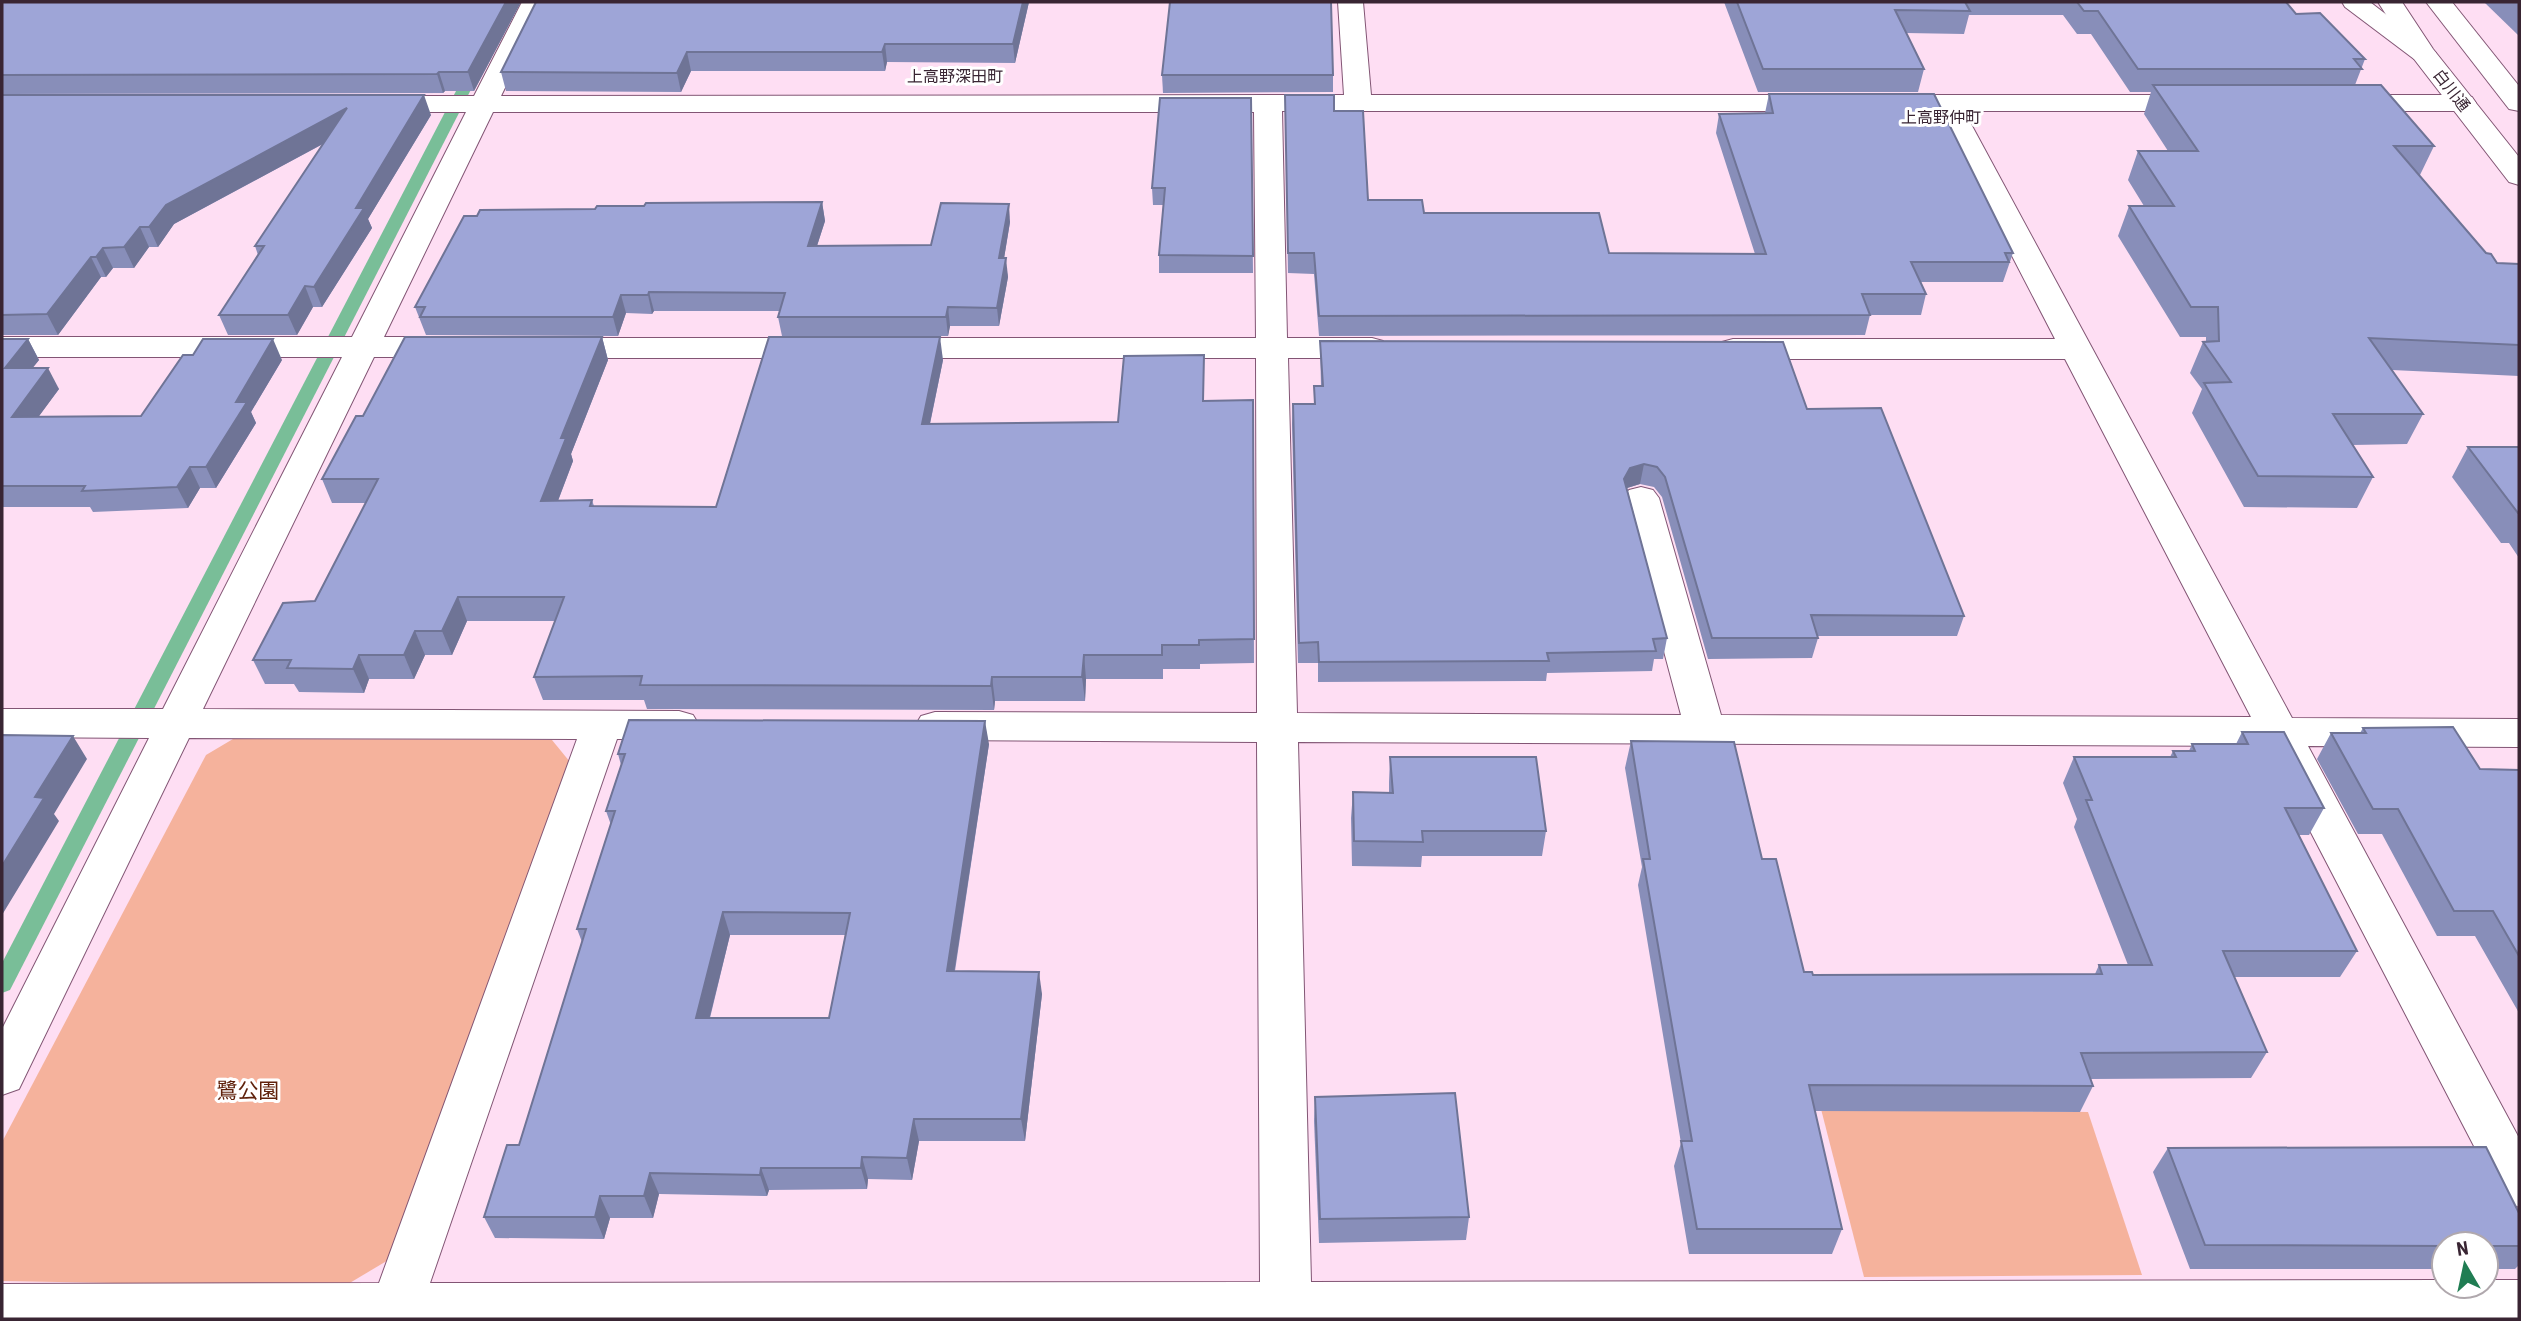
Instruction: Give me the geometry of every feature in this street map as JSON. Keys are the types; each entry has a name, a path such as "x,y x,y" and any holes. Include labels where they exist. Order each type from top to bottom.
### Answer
{"street":[{"path":"2,1075 534,2"},
{"path":"1351,2 1358,103"},
{"path":"2354,2 2423,54"},
{"name":"白川通","path":"2389,2 2423,54 2519,176"},
{"path":"2439,2 2519,103"},
{"path":"1946,103 2519,1185"},
{"path":"346,104 2225,103"},
{"path":"2323,103 2462,103"},
{"path":"1268,104 1286,1313"},
{"path":"2,347 474,348"},
{"path":"530,348 1396,348"},
{"path":"1702,349 2076,349"},
{"path":"1641,498 1706,730"},
{"path":"2,723 712,725"},
{"path":"396,1308 602,725"},
{"path":"905,726 2519,733"},
{"path":"2,1308 1286,1313 2519,1304"}],"green space":[{"name":"鷺公園","path":"233,739 552,740 570,762 395,1256 343,1287 2,1281 2,1142 206,755"},
{"path":"1821,1109 2088,1112 2142,1275 1864,1277"}],"building":[{"path":"2,2 506,2 468,72 2,75"},
{"path":"536,2 1023,2 1013,44 885,44 882,52 687,52 677,73 501,72"},
{"path":"1170,2 1331,2 1333,75 1162,75"},
{"path":"1737,2 1965,2 1970,11 1895,10 1924,69 1763,69"},
{"path":"2077,2 2286,2 2296,14 2320,13 2365,59 2354,59 2362,69 2138,69 2098,11 2084,11"},
{"path":"2153,85 2381,85 2434,146 2394,146 2486,253 2491,254 2497,263 2519,264 2519,345 2369,338 2423,414 2333,414 2373,477 2258,476 2204,383 2231,382 2203,342 2219,341 2218,307 2191,307 2129,206 2174,206 2138,151 2198,151"},
{"path":"1769,94 1934,94 2013,253 2005,253 2009,262 1911,262 1926,294 1862,294 1870,315 1319,316 1314,253 1288,253 1285,95 1334,95 1334,111 1363,111 1368,200 1422,200 1424,213 1599,213 1609,253 1766,254 1719,114 1773,113"},
{"path":"2,95 424,95 356,208 364,208 314,287 305,286 288,315 219,315 264,246 255,246 347,108 166,205 149,227 140,227 124,247 103,248 96,257 91,257 47,314 2,315"},
{"path":"1160,98 1251,98 1253,256 1159,255 1165,188 1152,188"},
{"path":"822,202 808,246 931,245 941,203 1009,204 999,258 1006,258 997,308 948,307 946,317 778,317 785,293 649,292 648,295 621,295 613,317 420,317 425,307 415,307 464,216 477,216 480,210 595,209 597,206 644,206 646,203"},
{"path":"405,337 602,337 561,438 566,438 541,501 592,500 590,506 716,507 769,337 940,337 922,424 1118,422 1124,356 1204,355 1203,401 1253,400 1254,639 1199,640 1199,645 1162,645 1162,655 1084,655 1082,677 992,677 991,686 640,685 642,676 534,677 564,597 458,597 442,631 415,631 404,655 359,655 353,669 287,668 291,660 253,660 283,603 315,601 378,479 322,479 356,416 363,416"},
{"path":"2,339 28,339 5,368 48,368 12,417 141,416 183,355 193,355 203,339 273,339 236,402 247,402 206,467 190,467 177,487 82,491 85,486 2,486"},
{"path":"1320,341 1783,342 1807,409 1881,408 1964,616 1811,615 1818,638 1712,638 1665,477 1657,467 1644,464 1630,468 1624,479 1667,638 1653,639 1656,651 1547,653 1549,661 1319,662 1318,642 1299,643 1293,404 1315,404 1314,386 1323,386"},
{"path":"2468,447 2519,447 2519,513 2518,513"},
{"path":"629,720 985,721 947,971 1039,972 1021,1119 914,1119 907,1158 862,1157 861,1168 761,1168 760,1175 650,1173 644,1196 600,1196 595,1217 484,1217 507,1145 519,1145 586,929 577,929 615,811 606,811 625,754 618,754","holes":["723,912 850,913 829,1018 696,1018"]},
{"path":"2453,727 2480,769 2519,770 2519,956 2493,911 2454,911 2398,809 2373,809 2331,733 2366,733 2363,728"},
{"path":"2242,732 2284,732 2324,808 2285,808 2357,951 2223,951 2267,1052 2081,1053 2093,1086 1809,1085 1842,1229 1697,1229 1681,1141 1692,1141 1643,859 1650,859 1631,741 1734,742 1762,859 1776,859 1804,972 1812,972 1813,975 2102,974 2099,965 2152,965 2086,800 2092,800 2074,757 2176,757 2173,751 2195,751 2192,744 2248,744"},
{"path":"2,735 73,736 35,797 44,798 2,866"},
{"path":"1390,757 1536,757 1546,831 1422,831 1423,842 1354,841 1353,792 1393,793"},
{"path":"1455,1093 1469,1217 1320,1219 1315,1097"},
{"path":"2486,1147 2519,1213 2519,1246 2500,1246 2500,1230 2430,1230 2430,1246 2205,1245 2168,1148"}],"waterway":[{"path":"2,984 475,68"}],"district":[{"name":"上高野深田町","path":"955,76"},
{"name":"上高野仲町","path":"1941,117"}]}
